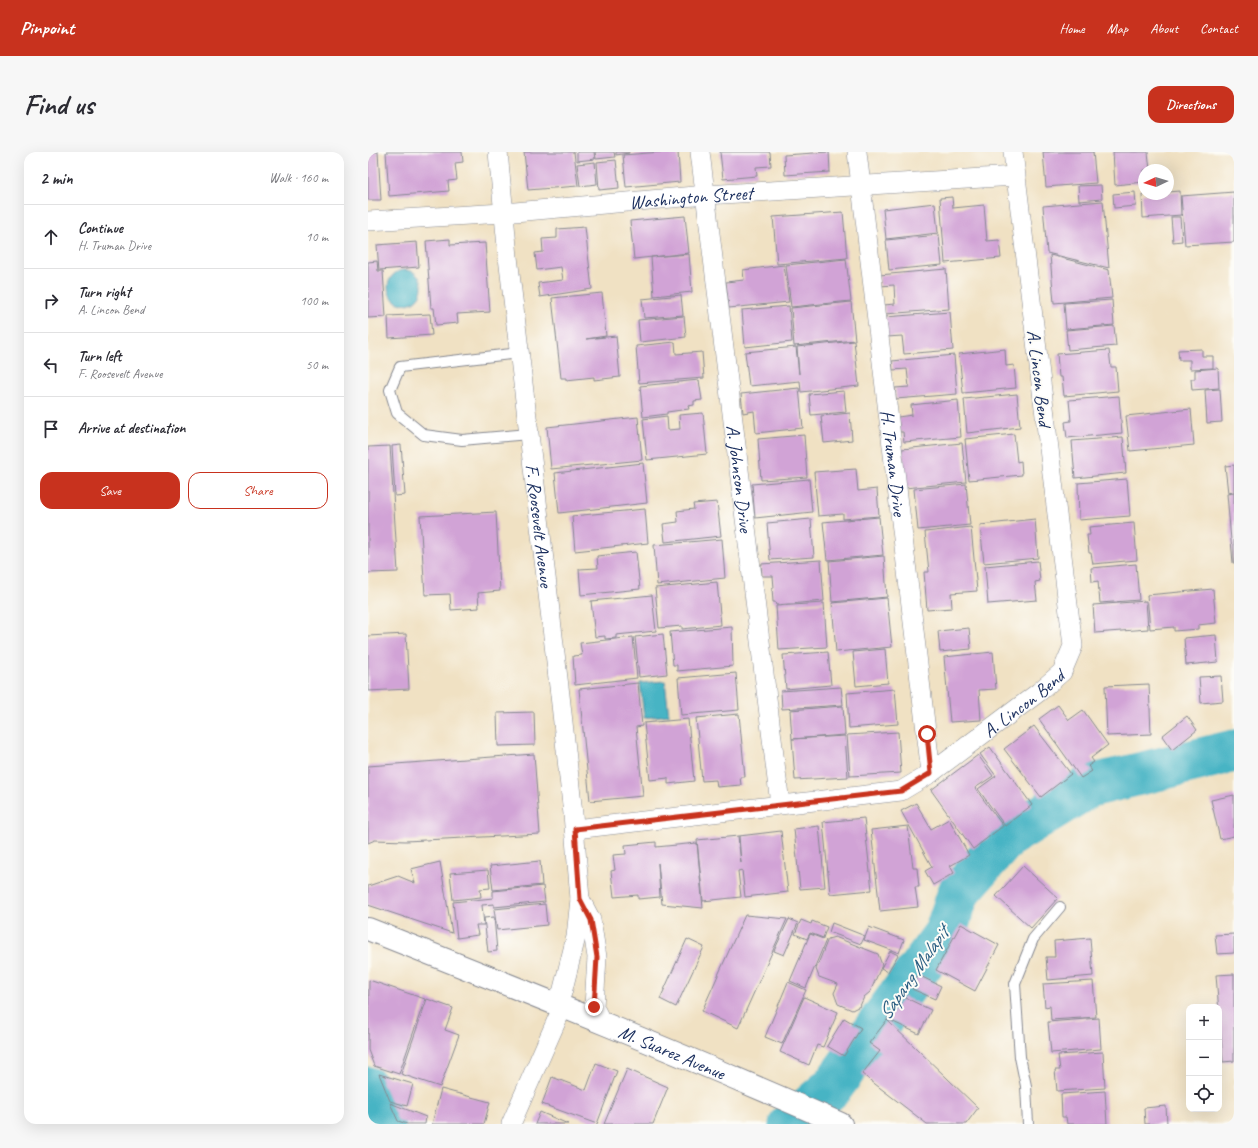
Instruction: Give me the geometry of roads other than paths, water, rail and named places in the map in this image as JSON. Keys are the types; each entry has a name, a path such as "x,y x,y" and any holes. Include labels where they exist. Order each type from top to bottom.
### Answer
{"street":[{"name":"F. Roosevelt Avenue","path":"498,152 503,213 575,829 580,899 576,937 562,993 536,1065 512,1124"},
{"name":"A. Johnson Drive","path":"700,152 780,804"},
{"name":"H. Truman Drive","path":"857,152 931,773"},
{"name":"A. Lincon Bend","path":"575,829 901,791 931,773 1039,692 1062,672 1073,646 1012,152"},
{"name":"Washington Street","path":"368,221 503,213 706,195 1014,176"},
{"name":"F. Roosevelt Avenue","path":"580,899 591,920 597,957 594,1007 600,1021"},
{"name":"M. Suarez Avenue","path":"368,929 600,1021 842,1124"}],"lane":[{"path":"519,353 400,367 390,390 397,413 424,435 462,440 529,434"},
{"path":"1028,1124 1026,1086 1020,1057 1015,984 1032,940 1060,907"}],"water":[{"path":"402,270 408,270 417,275 421,281 421,293 417,299 408,304 402,304 393,299 388,290 388,284 393,275"},
{"path":"665,681 669,715 644,718 640,683"}],"waterway":[{"name":"Sapang Malapit","path":"790,1124 832,1087 945,933 959,892 1007,837 1090,786 1234,751"},
{"name":"Sapang Malapit","path":"368,1088 384,1124"}]}
